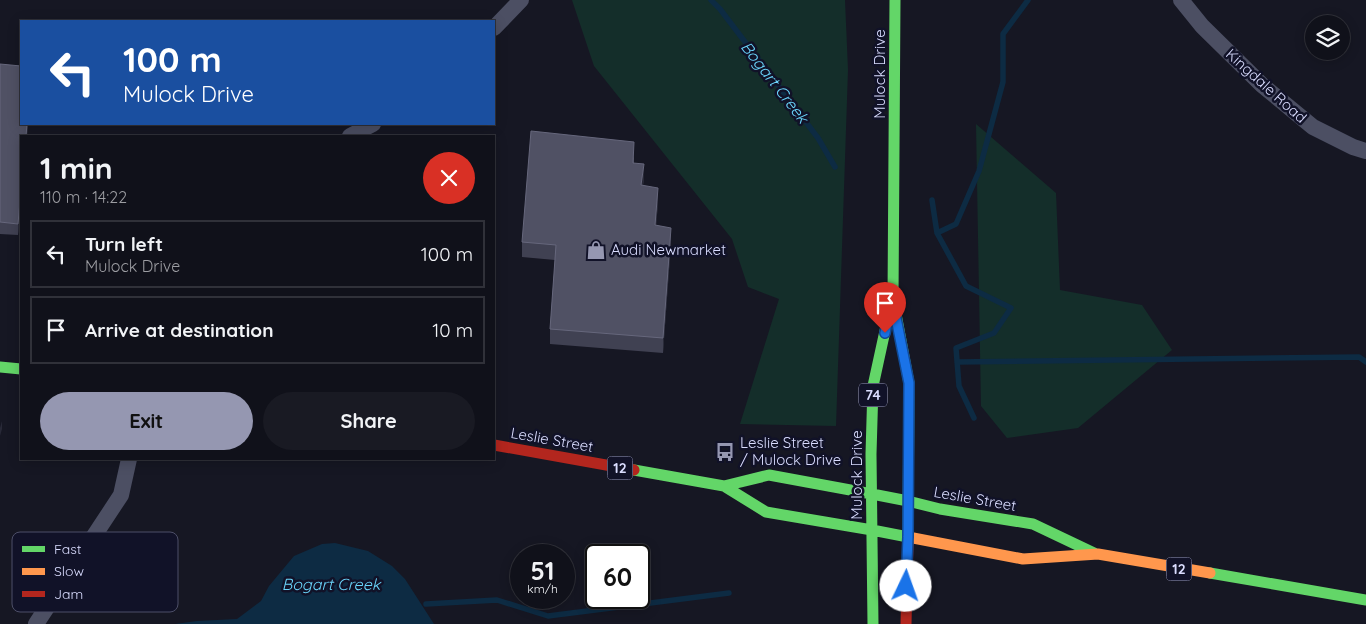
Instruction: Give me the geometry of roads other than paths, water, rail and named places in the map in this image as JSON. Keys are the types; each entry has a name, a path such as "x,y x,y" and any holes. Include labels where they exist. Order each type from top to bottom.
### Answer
{"main road":[{"name":"Mulock Drive","path":"873,624 870,454 873,386 892,298 895,0"},
{"name":"Mulock Drive","path":"892,298 909,383 906,624"},
{"path":"0,367 20,369"},
{"name":"Leslie Street","path":"495,445 724,486 766,512 1023,559 1098,554 1366,600"},
{"name":"Leslie Street","path":"724,486 769,475 908,501 940,509 1032,524 1098,554"}],"street":[{"path":"495,27 521,0"},
{"name":"Kingdale Road","path":"1181,0 1202,26 1262,86 1313,127 1353,147 1366,151"},
{"path":"352,135 371,125"},
{"path":"97,532 121,495 129,460"},
{"path":"36,624 44,612"}],"water":[{"name":"Bogart Creek","path":"335,543 368,551 392,566 405,579 434,624 175,624 237,619 261,601 269,586 294,556 322,544"}],"waterway":[{"name":"Bogart Creek","path":"711,0 720,9 818,138 835,167"},
{"path":"937,233 956,224 979,171 1003,82 1003,34 1028,0"},
{"name":"Bogart Creek","path":"932,200 937,233 966,286 1011,308 994,333 956,348 959,386 974,418"},
{"path":"957,362 1359,357 1366,362"},
{"name":"Bogart Creek","path":"426,604 497,600 548,616 729,593"}],"place":[{"name":"Audi Newmarket","path":"596,250"},
{"name":"Leslie Street / Mulock Drive","path":"725,452"}]}
